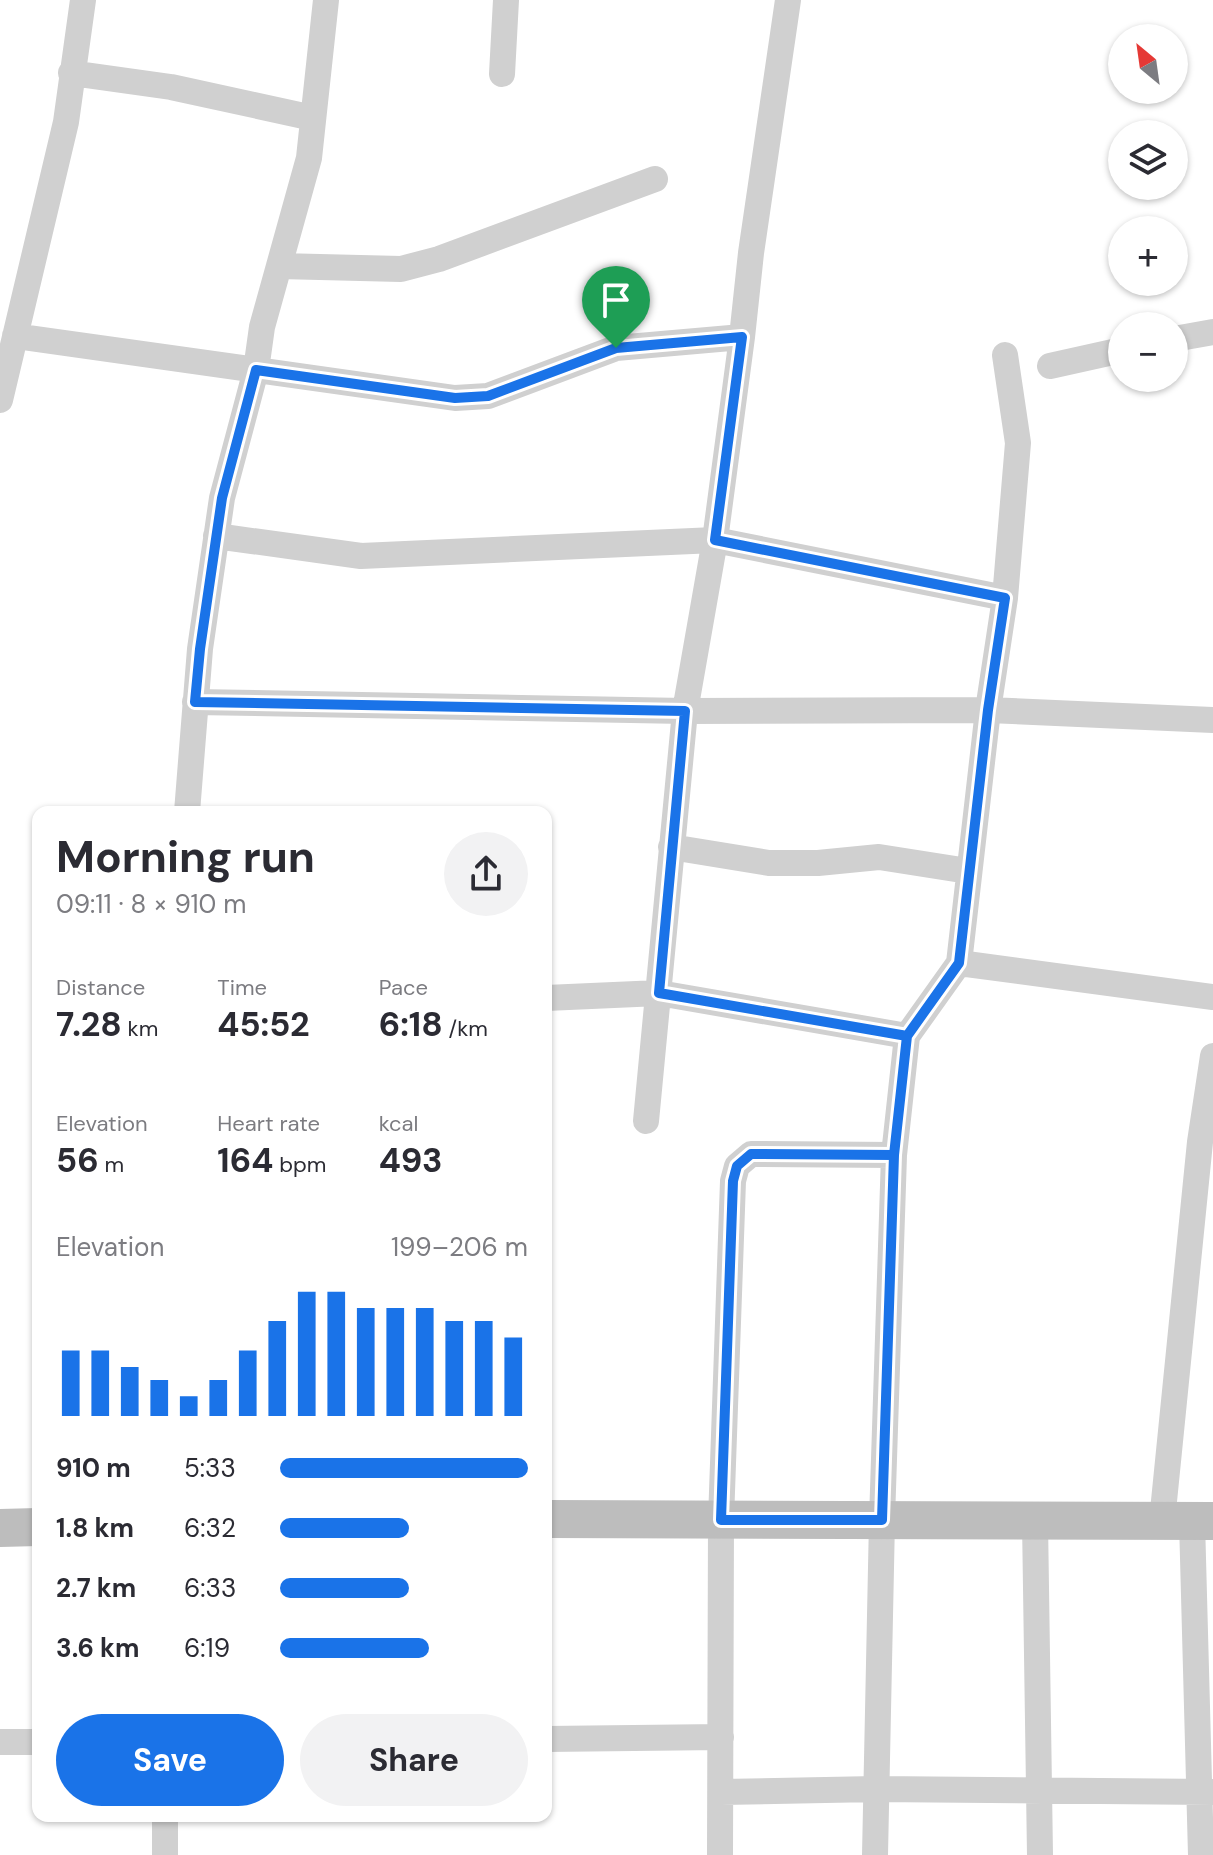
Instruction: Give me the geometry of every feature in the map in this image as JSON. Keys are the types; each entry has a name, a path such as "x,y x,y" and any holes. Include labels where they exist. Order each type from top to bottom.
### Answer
{"main road":[{"path":"552,1519 1189,1521"},
{"path":"0,1528 32,1527"}],"street":[{"path":"2,385 66,122 83,0"},
{"path":"187,806 200,649 222,498 256,370 262,327 309,158 326,0"},
{"path":"502,74 506,0"},
{"path":"646,1121 685,711 715,540 751,253 788,0"},
{"path":"71,73 171,87 313,118"},
{"path":"279,266 401,269 439,259 655,179"},
{"path":"1188,336 1213,332"},
{"path":"15,336 455,398 488,396 616,348 742,337"},
{"path":"1050,366 1108,353"},
{"path":"875,1855 894,1155 907,1036 959,963 988,710 1005,598 1018,443 1005,355"},
{"path":"216,536 361,556 715,540 1005,598"},
{"path":"195,702 685,711 988,710 1213,720"},
{"path":"671,847 769,863 818,863 879,857 968,871"},
{"path":"959,963 1213,997"},
{"path":"552,998 659,993 907,1036"},
{"path":"1201,1855 1207,1792 1189,1521 1200,1142 1213,1056"},
{"path":"720,1855 721,1520 733,1181 737,1166 751,1154 894,1155"},
{"path":"1035,1521 1040,1855"},
{"path":"552,1739 721,1737"},
{"path":"0,1742 32,1742"},
{"path":"721,1792 876,1789 1207,1792"},
{"path":"165,1822 165,1855"}],"route":[{"path":"616,348 488,396 455,398 256,370 222,498 195,702 685,711 659,993 907,1036 894,1155 882,1520 721,1520 733,1181 737,1166 751,1154 894,1155 907,1036 959,963 988,710 1005,598 715,540 742,337 616,348"}]}
